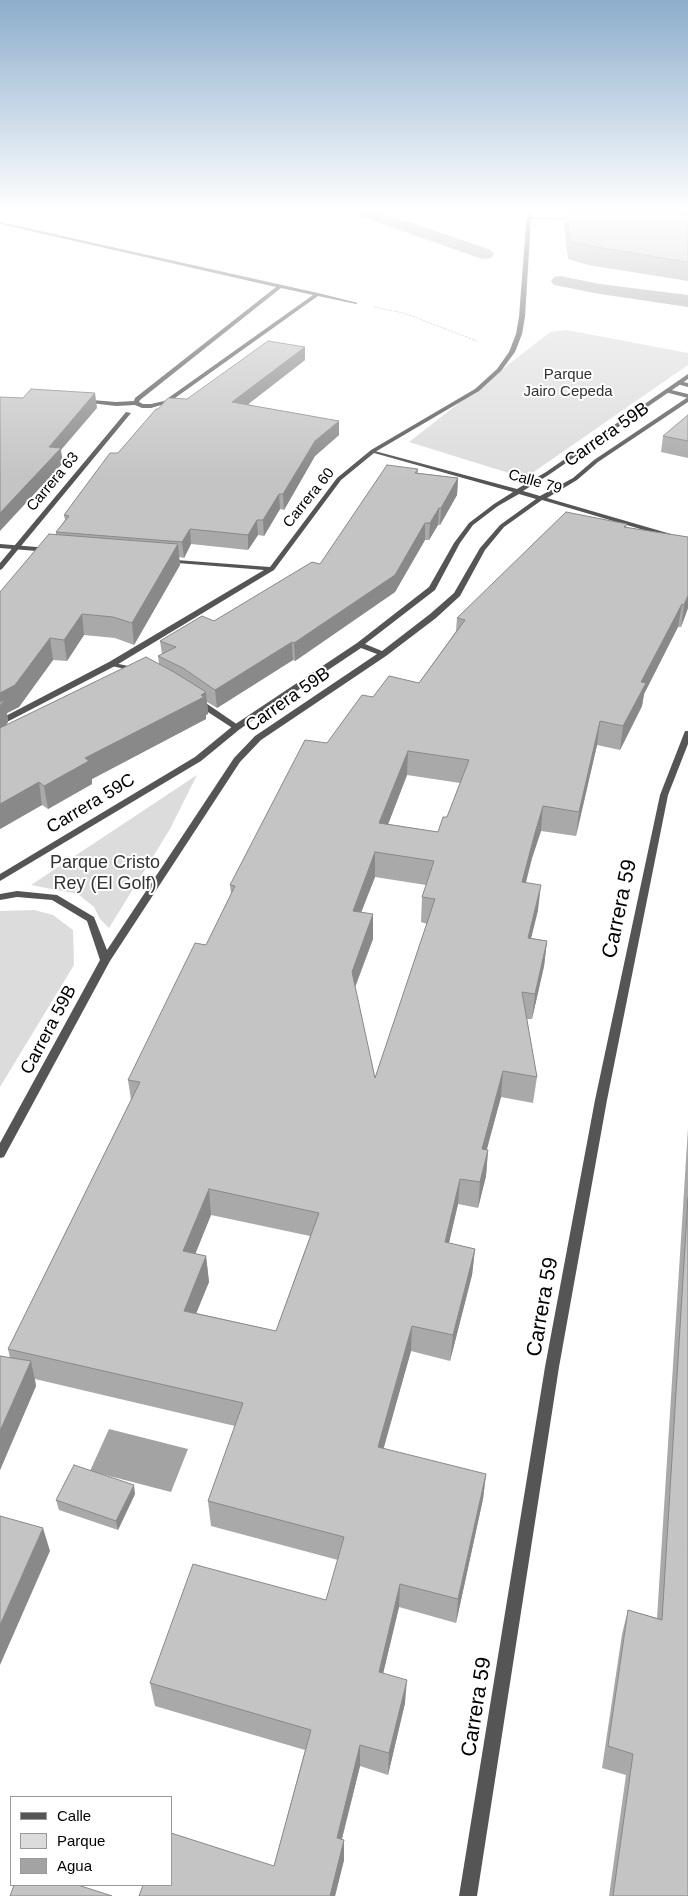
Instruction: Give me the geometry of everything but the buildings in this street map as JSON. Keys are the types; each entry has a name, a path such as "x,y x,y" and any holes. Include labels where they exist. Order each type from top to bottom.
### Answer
{"street":[{"path":"136,403 137,399 262,300"},
{"path":"72,399 116,404 136,403 142,406 152,406 166,402 309,300"},
{"path":"345,300 356,303"},
{"name":"Carrera 60","path":"0,722 112,664 272,569 339,479 373,451 477,390 499,370 512,352 519,334 523,300"},
{"name":"Carrera 59B","path":"198,759 237,727 360,644 432,588 457,543 471,524 688,376"},
{"path":"679,383 688,385"},
{"path":"667,391 688,397"},
{"name":"Carrera 59B","path":"0,1154 105,960 237,760 258,738 383,654 433,616 457,594 482,549 502,526 541,498 575,479 596,461 688,397"},
{"name":"Carrera 63","path":"0,568 128,413"},
{"name":"Calle 79","path":"373,451 517,491 688,542"},
{"path":"0,546 56,550"},
{"path":"154,559 272,569"},
{"path":"360,644 383,654"},
{"path":"112,664 145,672"},
{"path":"188,695 237,727"},
{"name":"Carrera 59","path":"468,1896 552,1367 601,1100 664,795 688,733"},
{"name":"Carrera 59C","path":"0,878 198,759"},
{"path":"0,897 17,894 54,897 83,914 91,919 105,960"}],"path":[{"path":"356,303 404,313 477,341"}],"green space":[{"name":"Parque Jairo Cepeda","path":"567,330 688,353 688,365 525,478 409,442 550,332"},
{"name":"Parque Cristo Rey (El Golf)","path":"197,775 170,829 109,928 100,919 94,907 78,894 31,885"},
{"name":"Parque Cristo Rey (El Golf)","path":"34,910 53,915 73,930 74,965 0,1087 0,911"}],"water":[{"path":"109,1429 188,1449 171,1492 90,1471"}]}
